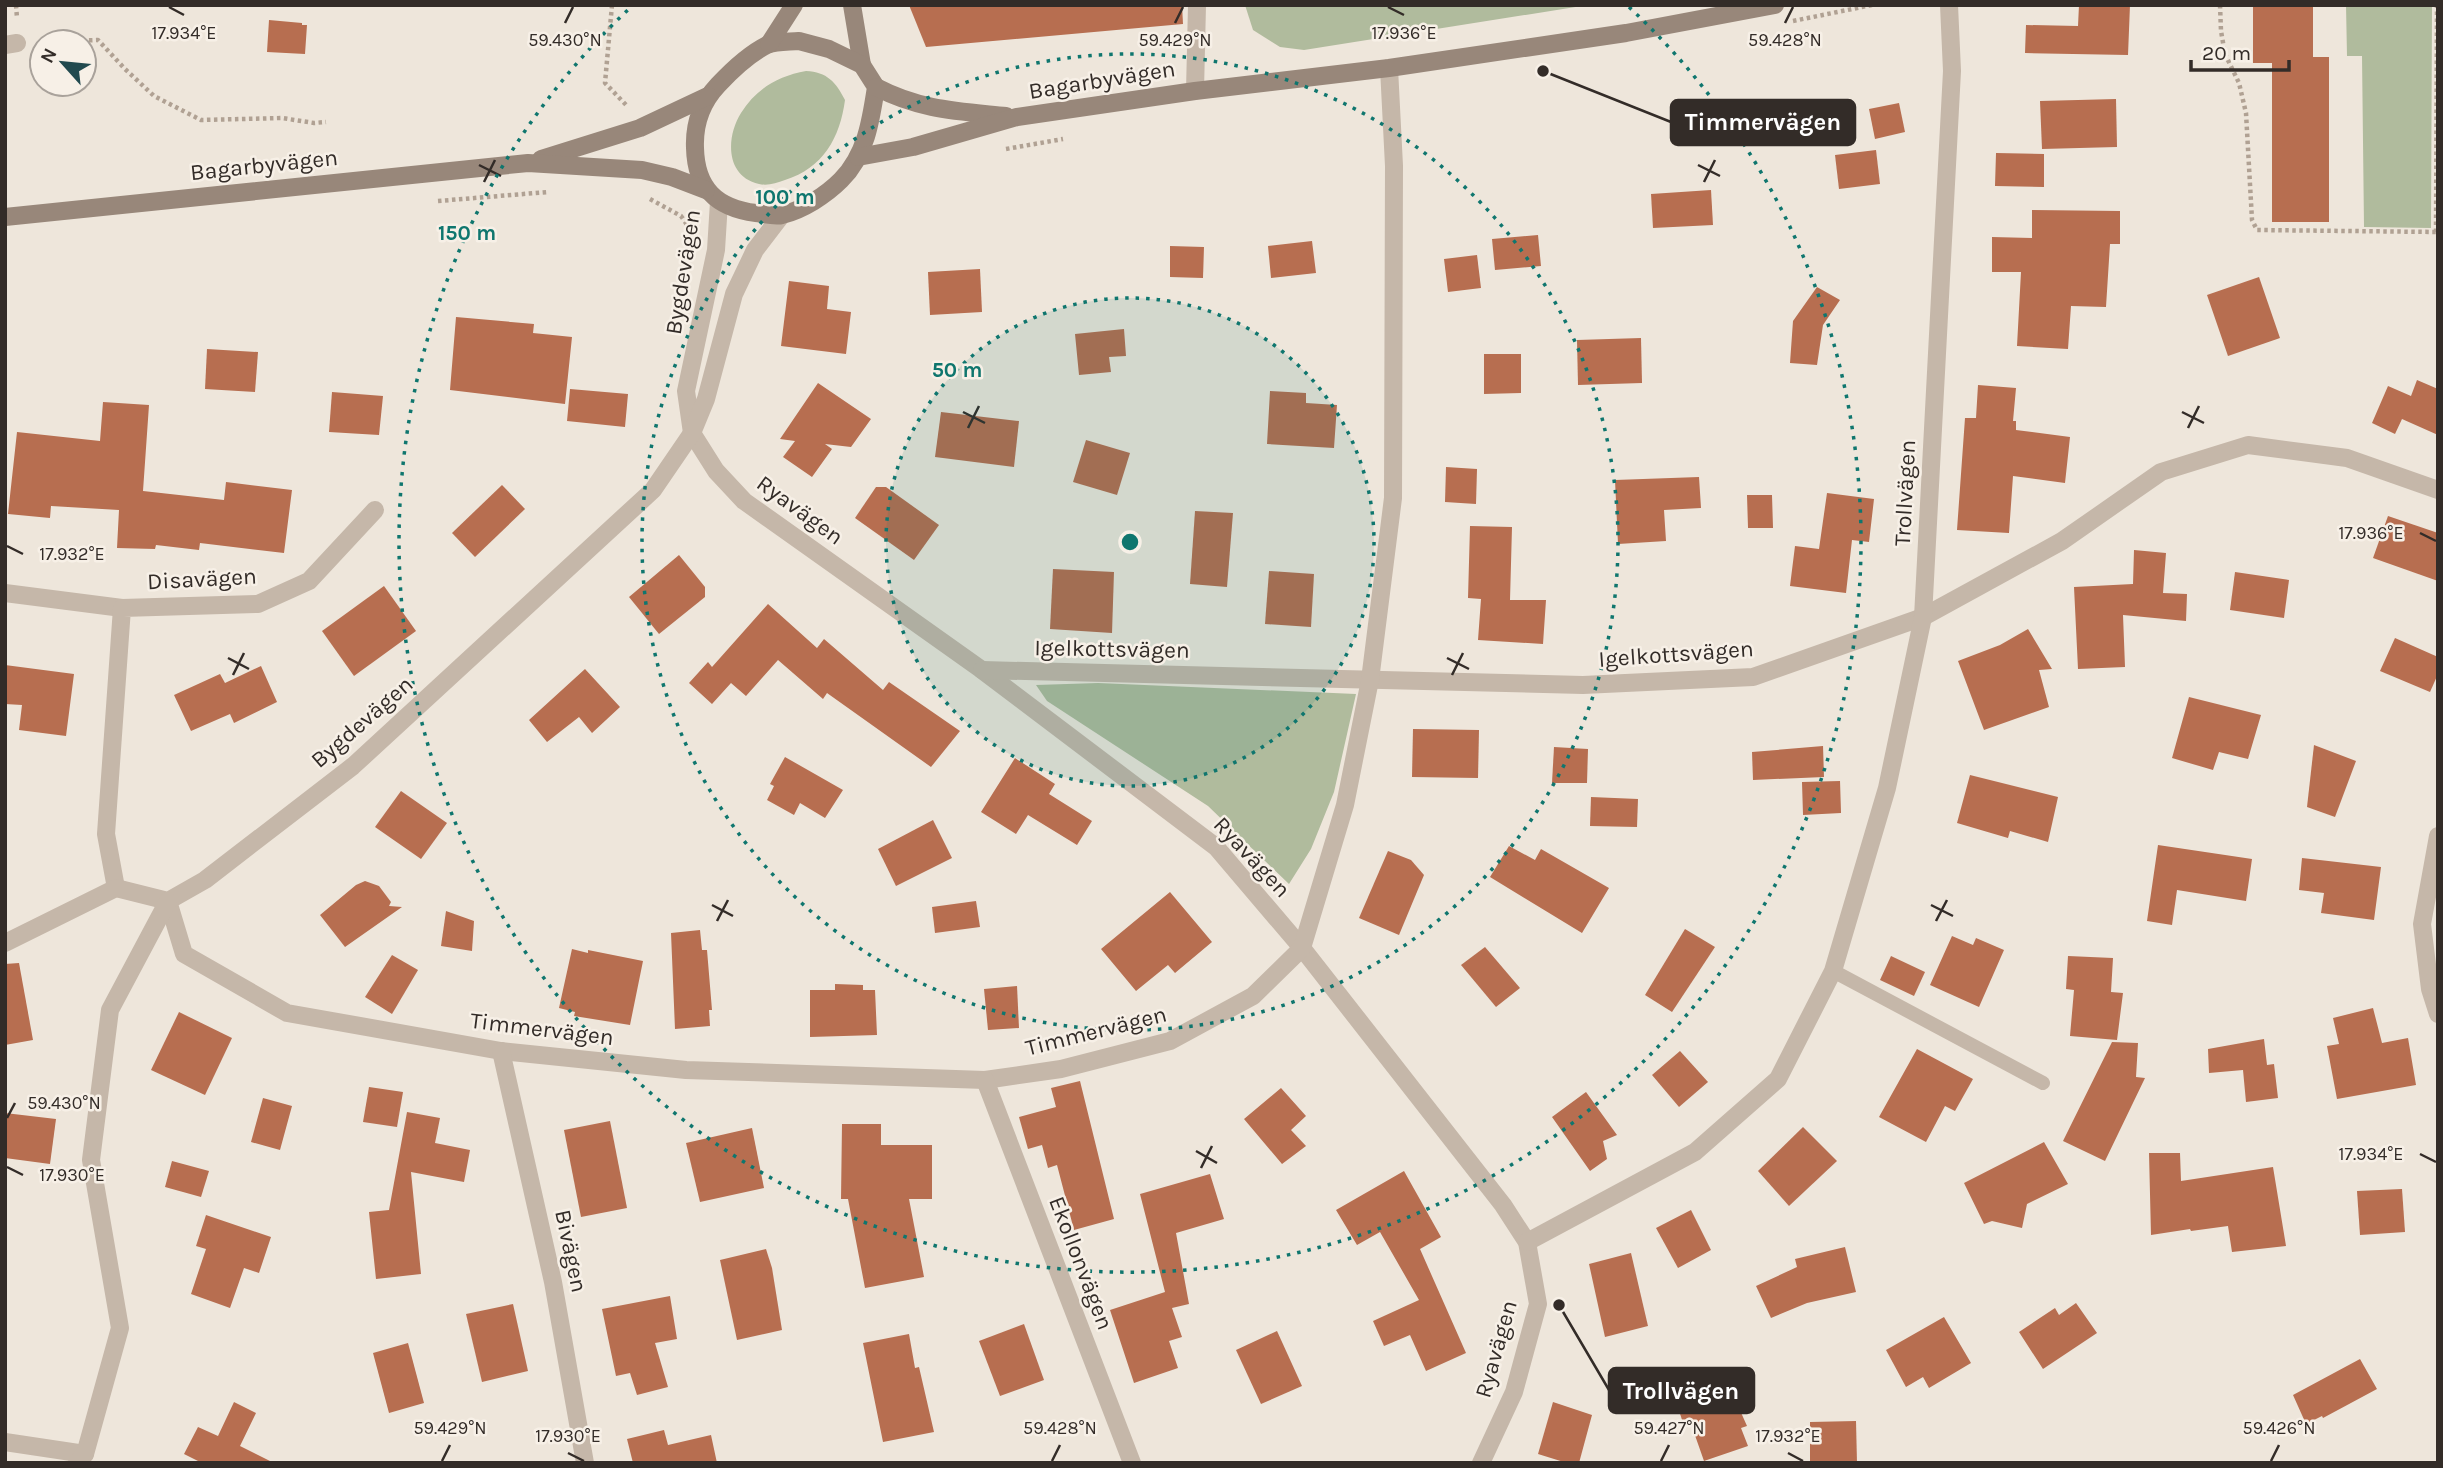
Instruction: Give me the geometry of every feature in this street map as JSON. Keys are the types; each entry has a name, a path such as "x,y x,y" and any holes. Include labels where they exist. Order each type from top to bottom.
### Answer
{"street":[{"path":"794,5 769,44 732,70 708,96 694,130 695,163 713,196 746,212 781,216 819,199 842,179 858,157 867,136 876,87 862,65 852,5"},
{"path":"1195,91 1197,5"},
{"name":"Bagarbyvägen","path":"858,157 913,147 1017,117 1195,91 1389,68 1626,33 1775,5"},
{"name":"Trollvägen","path":"1527,1242 1695,1152 1778,1079 1833,971 1887,788 1923,617 1952,71 1949,5"},
{"path":"769,44 799,41 829,49 862,65"},
{"name":"Timmervägen","path":"168,901 184,954 287,1013 501,1052 686,1070 985,1080 1061,1069 1170,1041 1252,996 1301,948 1345,805 1370,680 1393,498 1394,166 1389,68"},
{"name":"Bagarbyvägen","path":"876,87 900,100 927,108 1017,117"},
{"name":"Bagarbyvägen","path":"528,163 640,128 708,96"},
{"name":"Bagarbyvägen","path":"5,217 528,163 642,170 672,177 713,196"},
{"name":"Bygdevägen","path":"692,433 686,391 716,250 713,196"},
{"name":"Bygdevägen","path":"168,901 205,880 353,766 653,490 692,433 706,399 734,294 755,250 781,216"},
{"name":"Ryavägen","path":"692,433 716,471 744,501 982,670 1216,847 1301,948 1503,1205 1527,1242 1538,1304 1514,1392 1481,1463"},
{"name":"Igelkottsvägen","path":"982,670 1584,685 1753,677 1923,617 2062,541 2161,471 2248,445 2347,458 2438,490"},
{"name":"Disavägen","path":"5,593 122,608 258,604 309,582 375,510"},
{"name":"Disavägen","path":"116,888 106,834 122,608"},
{"path":"2438,836 2422,924 2430,989 2438,1014"},
{"path":"5,943 116,888 168,901 110,1010 91,1160 120,1328 81,1458 5,1442"},
{"name":"Bivägen","path":"501,1052 553,1282 585,1463"},
{"name":"Ekollonvägen","path":"985,1080 1132,1463"}],"lane":[{"path":"1833,971 2043,1083"}],"path":[{"path":"612,5 605,83 628,107"},
{"path":"2220,5 2225,54 2239,83 2246,113 2252,220 2257,230 2437,232 2437,5"},
{"path":"98,40 154,96 201,120 282,118 326,122"}],"green space":[{"path":"1245,5 1588,5 1304,50 1280,47 1253,30"},
{"path":"2346,5 2432,5 2431,228 2364,227 2362,56 2347,56"},
{"path":"806,71 820,73 830,79 845,100 834,139 810,168 798,175 769,184 748,180 734,164 732,154 733,133 741,113 761,90 786,76"},
{"path":"1098,683 1356,694 1334,792 1311,849 1289,884 1208,806 1047,701 1036,685"}],"building":[{"path":"909,5 1182,5 1183,24 926,47"},
{"path":"2079,5 2130,5 2128,55 2025,53 2026,25 2078,26"},
{"path":"2253,5 2313,5 2313,57 2329,57 2329,222 2272,222 2272,63 2253,63"},
{"path":"269,20 307,25 305,54 267,52"},
{"path":"2116,99 2117,147 2042,149 2040,101"},
{"path":"1899,103 1905,132 1875,139 1869,109"},
{"path":"1876,150 1880,184 1839,189 1835,155"},
{"path":"1996,153 2044,154 2044,187 1995,186"},
{"path":"1711,190 1713,225 1653,228 1651,194"},
{"path":"2032,210 2120,211 2120,244 2110,244 2106,307 2071,306 2068,349 2017,346 2021,272 1992,272 1992,237 2032,238"},
{"path":"1538,235 1541,266 1495,270 1492,239"},
{"path":"1312,241 1316,273 1271,278 1268,246"},
{"path":"1170,246 1204,247 1203,278 1170,277"},
{"path":"1477,255 1481,288 1448,292 1444,259"},
{"path":"980,269 982,312 930,315 928,272"},
{"path":"2259,277 2280,338 2228,356 2207,295"},
{"path":"789,281 829,286 827,309 851,312 846,354 781,346"},
{"path":"1817,287 1840,300 1823,325 1817,365 1790,363 1793,321"},
{"path":"456,317 534,324 533,333 572,337 565,404 450,390"},
{"path":"1124,329 1126,356 1109,357 1111,372 1079,375 1075,334"},
{"path":"1641,338 1642,383 1578,385 1577,340"},
{"path":"207,349 258,352 255,392 205,389"},
{"path":"1484,354 1521,354 1521,393 1484,394"},
{"path":"2417,380 2438,389 2438,435 2402,419 2395,434 2372,423 2388,386 2411,396"},
{"path":"818,383 871,419 851,447 825,444 832,449 812,477 783,457 795,441 780,439"},
{"path":"1978,385 2016,388 2013,421 2016,421 2016,430 2070,437 2065,483 2013,476 2009,533 1957,530 1965,418 1976,418"},
{"path":"570,389 628,394 625,427 567,421"},
{"path":"1270,391 1306,393 1306,403 1337,405 1334,448 1267,444"},
{"path":"332,392 383,396 379,435 329,432"},
{"path":"103,402 149,405 143,491 224,500 226,482 292,490 284,553 200,543 199,550 156,545 155,549 117,548 119,510 51,506 50,518 8,514 17,432 100,441"},
{"path":"941,412 1019,421 1014,467 935,457"},
{"path":"1086,440 1130,453 1117,495 1073,482"},
{"path":"1446,467 1477,469 1476,504 1445,502"},
{"path":"1699,477 1701,508 1664,510 1666,541 1618,544 1615,480"},
{"path":"502,485 525,509 475,557 452,533"},
{"path":"876,487 886,487 939,525 914,560 855,518"},
{"path":"1827,493 1874,499 1869,542 1852,540 1846,593 1790,586 1795,546 1819,549"},
{"path":"1747,495 1772,495 1773,528 1748,528"},
{"path":"1195,511 1233,513 1227,587 1190,584"},
{"path":"2388,516 2438,533 2438,581 2373,558"},
{"path":"1470,526 1512,527 1510,600 1546,600 1543,644 1478,640 1481,599 1468,598"},
{"path":"2134,550 2166,553 2163,593 2187,594 2186,621 2123,615 2125,667 2078,669 2074,587 2133,584"},
{"path":"679,555 705,587 705,597 659,634 629,597"},
{"path":"1053,569 1114,572 1112,633 1050,629"},
{"path":"1269,571 1314,574 1311,627 1265,624"},
{"path":"2235,572 2289,580 2284,618 2230,610"},
{"path":"384,586 416,631 354,676 322,631"},
{"path":"768,604 817,648 824,639 883,690 889,682 960,731 931,767 827,693 823,699 778,660 746,696 731,683 712,704 689,683 708,662 712,667"},
{"path":"2028,629 2052,669 2039,670 2049,707 1984,730 1958,661 2000,645"},
{"path":"2395,638 2438,657 2438,674 2430,692 2380,671"},
{"path":"5,665 74,674 66,736 19,730 22,705 5,704"},
{"path":"261,666 277,702 234,723 230,714 191,731 174,695 220,674 225,683"},
{"path":"585,669 620,707 592,733 579,717 547,742 529,720"},
{"path":"2189,697 2261,715 2248,759 2219,752 2213,770 2172,758"},
{"path":"1413,729 1479,730 1478,778 1412,777"},
{"path":"2314,745 2356,761 2335,817 2307,807"},
{"path":"1823,746 1824,777 1753,780 1752,752"},
{"path":"1554,747 1588,749 1587,783 1552,783"},
{"path":"785,757 843,790 825,818 800,803 794,815 767,800 774,786 770,784"},
{"path":"1015,758 1055,784 1049,794 1092,821 1077,845 1028,815 1016,834 981,812"},
{"path":"1970,775 2058,797 2048,842 2010,831 2008,838 1957,823"},
{"path":"1840,781 1841,813 1803,815 1802,782"},
{"path":"401,791 447,823 421,859 375,827"},
{"path":"1591,797 1638,799 1637,827 1590,826"},
{"path":"933,820 952,858 896,886 878,849"},
{"path":"2158,845 2252,859 2246,901 2177,890 2172,925 2147,921"},
{"path":"1509,846 1535,860 1541,849 1609,888 1582,933 1490,877"},
{"path":"1388,851 1411,860 1424,875 1399,935 1359,918"},
{"path":"2302,858 2381,867 2374,920 2321,913 2324,893 2299,890"},
{"path":"365,881 379,886 391,902 389,906 402,907 345,947 320,915 356,885"},
{"path":"1170,892 1212,942 1175,973 1168,965 1136,991 1101,949"},
{"path":"976,901 980,927 935,933 932,907"},
{"path":"446,911 474,921 472,951 441,946"},
{"path":"1685,929 1715,947 1672,1012 1645,995"},
{"path":"700,930 702,950 707,950 712,1010 709,1010 710,1026 675,1029 671,933"},
{"path":"1952,936 1973,945 1976,938 2004,950 1979,1007 1930,985"},
{"path":"1485,947 1520,988 1496,1007 1461,965"},
{"path":"572,949 643,961 630,1025 574,1016 575,1012 559,1008"},
{"path":"392,955 418,970 392,1014 365,997"},
{"path":"1891,956 1925,972 1914,996 1880,980"},
{"path":"2068,956 2113,958 2111,992 2123,993 2117,1040 2070,1036 2074,990 2066,989"},
{"path":"19,963 33,1040 5,1045 5,964"},
{"path":"835,984 863,985 863,990 875,990 877,1035 810,1037 810,990 835,990"},
{"path":"1017,986 1019,1028 988,1030 984,989"},
{"path":"2373,1008 2382,1043 2408,1038 2416,1085 2337,1099 2327,1046 2339,1044 2333,1018"},
{"path":"179,1012 232,1038 205,1095 151,1070"},
{"path":"2264,1039 2267,1065 2274,1064 2278,1098 2246,1102 2243,1070 2209,1073 2208,1049"},
{"path":"2112,1042 2138,1043 2136,1077 2145,1078 2105,1161 2063,1141"},
{"path":"1917,1049 1973,1079 1955,1111 1945,1106 1926,1142 1879,1117"},
{"path":"1680,1051 1708,1082 1679,1107 1652,1075"},
{"path":"1080,1081 1114,1219 1074,1230 1057,1165 1048,1168 1042,1145 1028,1149 1019,1117 1056,1107 1051,1088"},
{"path":"369,1087 403,1092 397,1127 363,1122"},
{"path":"1281,1088 1306,1116 1291,1130 1306,1146 1282,1164 1244,1119"},
{"path":"1586,1092 1617,1135 1603,1141 1607,1159 1590,1171 1552,1117"},
{"path":"263,1098 292,1106 280,1150 251,1142"},
{"path":"407,1112 440,1118 435,1143 470,1150 464,1182 411,1172 421,1274 376,1279 369,1212 389,1210"},
{"path":"5,1113 56,1119 50,1164 5,1158"},
{"path":"610,1121 627,1208 581,1217 564,1130"},
{"path":"842,1124 881,1124 881,1145 932,1145 932,1199 909,1199 924,1277 865,1288 848,1199 841,1199"},
{"path":"1803,1127 1837,1161 1789,1206 1758,1171"},
{"path":"752,1128 764,1188 700,1202 686,1143"},
{"path":"2044,1142 2068,1184 2027,1204 2022,1228 1992,1221 1984,1224 1964,1183"},
{"path":"2149,1153 2180,1153 2181,1181 2273,1167 2286,1246 2232,1252 2228,1226 2151,1235"},
{"path":"172,1161 209,1171 201,1197 165,1187"},
{"path":"1404,1171 1441,1237 1420,1249 1466,1353 1426,1371 1410,1335 1384,1346 1373,1321 1419,1300 1380,1232 1357,1245 1336,1210"},
{"path":"1210,1174 1224,1219 1176,1233 1189,1304 1172,1308 1182,1337 1169,1341 1178,1368 1134,1383 1110,1310 1165,1292 1140,1194"},
{"path":"2402,1189 2405,1232 2360,1235 2357,1191"},
{"path":"1691,1210 1711,1250 1678,1268 1656,1228"},
{"path":"206,1215 271,1237 259,1273 244,1268 230,1308 191,1294 206,1249 196,1246"},
{"path":"1845,1247 1856,1292 1807,1303 1771,1318 1756,1286 1797,1267 1795,1259"},
{"path":"766,1249 772,1268 782,1330 737,1340 720,1260"},
{"path":"1631,1253 1648,1326 1605,1337 1589,1264"},
{"path":"670,1296 677,1339 655,1343 668,1387 637,1395 630,1373 616,1376 602,1309"},
{"path":"2076,1303 2097,1333 2043,1369 2019,1332 2055,1308 2059,1315"},
{"path":"513,1304 528,1371 482,1382 466,1314"},
{"path":"1944,1317 1971,1363 1929,1388 1923,1377 1906,1387 1886,1350"},
{"path":"1024,1324 1044,1380 1000,1396 979,1341"},
{"path":"1277,1331 1302,1386 1261,1404 1236,1350"},
{"path":"909,1334 915,1368 919,1367 934,1432 883,1442 863,1343"},
{"path":"408,1343 424,1403 389,1413 373,1353"},
{"path":"2360,1359 2377,1389 2323,1418 2322,1416 2306,1424 2293,1395"},
{"path":"1731,1369 1744,1407 1739,1408 1747,1426 1741,1428 1748,1446 1704,1461 1691,1424 1684,1426 1672,1389"},
{"path":"234,1402 256,1413 240,1446 274,1463 202,1463 184,1454 198,1427 218,1436"},
{"path":"1553,1402 1592,1415 1579,1463 1567,1463 1538,1454"},
{"path":"1856,1421 1857,1463 1810,1463 1810,1422"},
{"path":"664,1430 668,1445 711,1435 717,1463 633,1463 627,1439"}],"place":[{"name":"Timmervägen","path":"1543,71"},
{"name":"Trollvägen","path":"1559,1305"}]}
